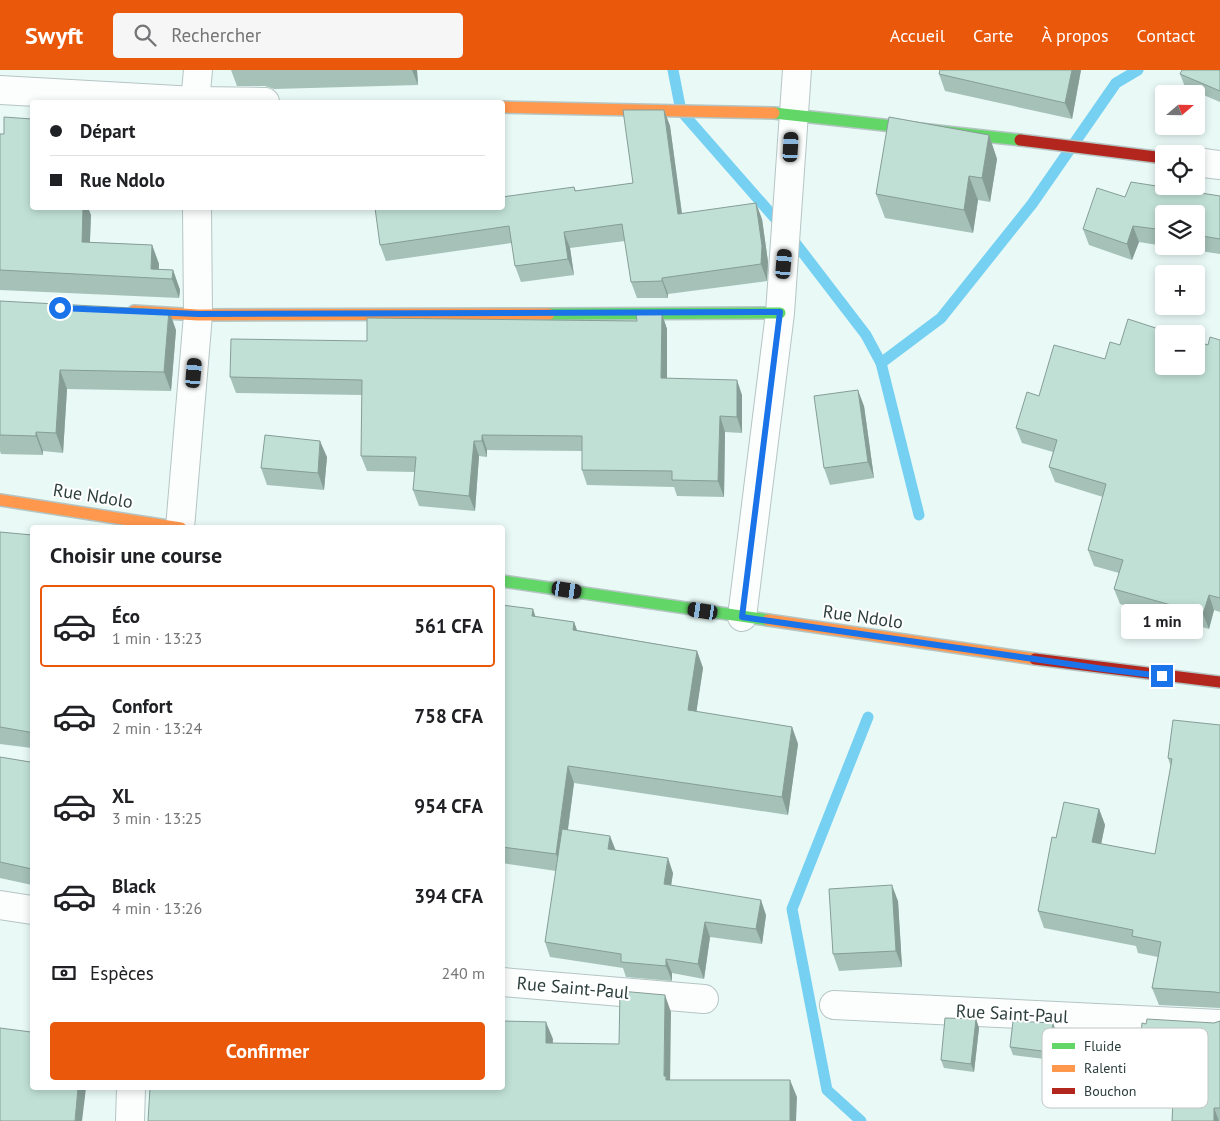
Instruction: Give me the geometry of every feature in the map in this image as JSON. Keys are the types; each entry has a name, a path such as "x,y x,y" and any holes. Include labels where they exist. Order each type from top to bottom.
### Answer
{"street":[{"path":"196,100 198,70"},
{"path":"742,617 780,312 788,214 792,113 797,70"},
{"path":"0,90 163,100"},
{"path":"505,107 792,113 1155,157"},
{"path":"1205,163 1220,165"},
{"path":"181,525 198,314 197,210"},
{"path":"119,311 198,314 780,312"},
{"name":"Rue Ndolo","path":"0,500 168,525"},
{"name":"Rue Ndolo","path":"505,581 1104,669 1220,682"},
{"path":"0,904 30,910"},
{"name":"Rue Saint-Paul","path":"505,982 704,998"},
{"name":"Rue Saint-Paul","path":"834,1005 1220,1024"},
{"path":"130,1121 132,1090"}],"building":[{"path":"940,70 1072,70 1065,103 939,74"},
{"path":"1182,70 1220,70 1220,91 1180,74"},
{"path":"623,110 664,110 678,214 756,203 762,246 761,264 662,278 662,281 631,282 622,224 564,232 568,259 515,266 509,226 380,245 375,210 505,210 505,197 574,187 575,191 633,183"},
{"path":"4,117 30,119 30,210 83,210 82,242 152,245 151,269 173,270 172,279 0,270 0,134 4,134"},
{"path":"889,117 989,135 982,178 969,176 964,210 876,194"},
{"path":"1131,182 1155,186 1155,195 1205,194 1220,196 1220,239 1205,236 1205,205 1155,205 1155,229 1133,226 1127,244 1083,229 1097,188 1125,197"},
{"path":"0,301 169,310 164,372 60,370 56,433 36,432 36,436 0,435"},
{"path":"636,314 662,314 661,378 737,380 737,417 720,416 718,481 672,480 672,471 582,470 582,436 482,435 482,441 474,441 469,496 413,490 416,457 361,456 362,380 230,377 231,339 367,341 367,318 637,321"},
{"path":"1128,319 1155,328 1155,375 1205,375 1205,344 1208,345 1210,337 1220,340 1220,598 1209,595 1203,614 1114,589 1123,560 1088,550 1106,484 1049,467 1057,440 1016,428 1027,392 1039,396 1054,345 1105,359 1110,342 1120,345"},
{"path":"858,390 868,462 824,468 814,396"},
{"path":"265,435 320,441 318,473 261,468"},
{"path":"0,532 30,535 30,732 0,727"},
{"path":"505,605 533,609 532,616 574,622 573,630 697,651 688,710 792,727 782,797 568,766 556,854 505,847"},
{"path":"1173,720 1220,725 1220,993 1152,988 1161,942 1132,936 1133,930 1038,911 1052,837 1056,838 1064,802 1099,809 1092,842 1155,854 1172,759 1168,758"},
{"path":"0,757 30,762 30,869 0,862"},
{"path":"562,829 610,836 608,849 668,858 664,884 761,900 756,929 705,922 698,964 666,959 666,966 621,962 621,954 545,942"},
{"path":"892,885 896,951 833,954 829,889"},
{"path":"620,991 665,995 664,1076 666,1076 666,1080 790,1080 790,1121 148,1121 150,1090 505,1090 505,1021 546,1022 546,1043 619,1044"},
{"path":"945,1018 976,1019 971,1064 941,1060"},
{"path":"1147,1019 1214,1023 1220,1021 1220,1108 1214,1108 1214,1121 1172,1121 1173,1108 1208,1108 1208,1028 1142,1028 1142,1023 1146,1024"},
{"path":"1013,1021 1053,1023 1052,1028 1042,1028 1042,1051 1010,1047"},
{"path":"0,1028 30,1032 30,1090 78,1090 75,1121 0,1121"}],"waterway":[{"path":"673,70 681,111 787,232 866,335 881,363 919,515"},
{"path":"881,363 941,318 1032,204 1116,83 1138,70"},
{"path":"861,1121 827,1090 792,909 868,717"}],"traffic: fast":[{"path":"774,113 1020,140"},
{"path":"549,314 780,313"},
{"path":"505,581 768,620"}],"traffic: slow":[{"path":"505,107 774,113"},
{"path":"134,311 198,315 549,314"},
{"path":"0,500 162,525"},
{"path":"768,620 1035,659"}],"traffic: jam":[{"path":"1020,140 1155,157"},
{"path":"1035,659 1220,682"}],"route":[{"path":"60,308 198,314 780,312 742,617 1162,676"}]}
